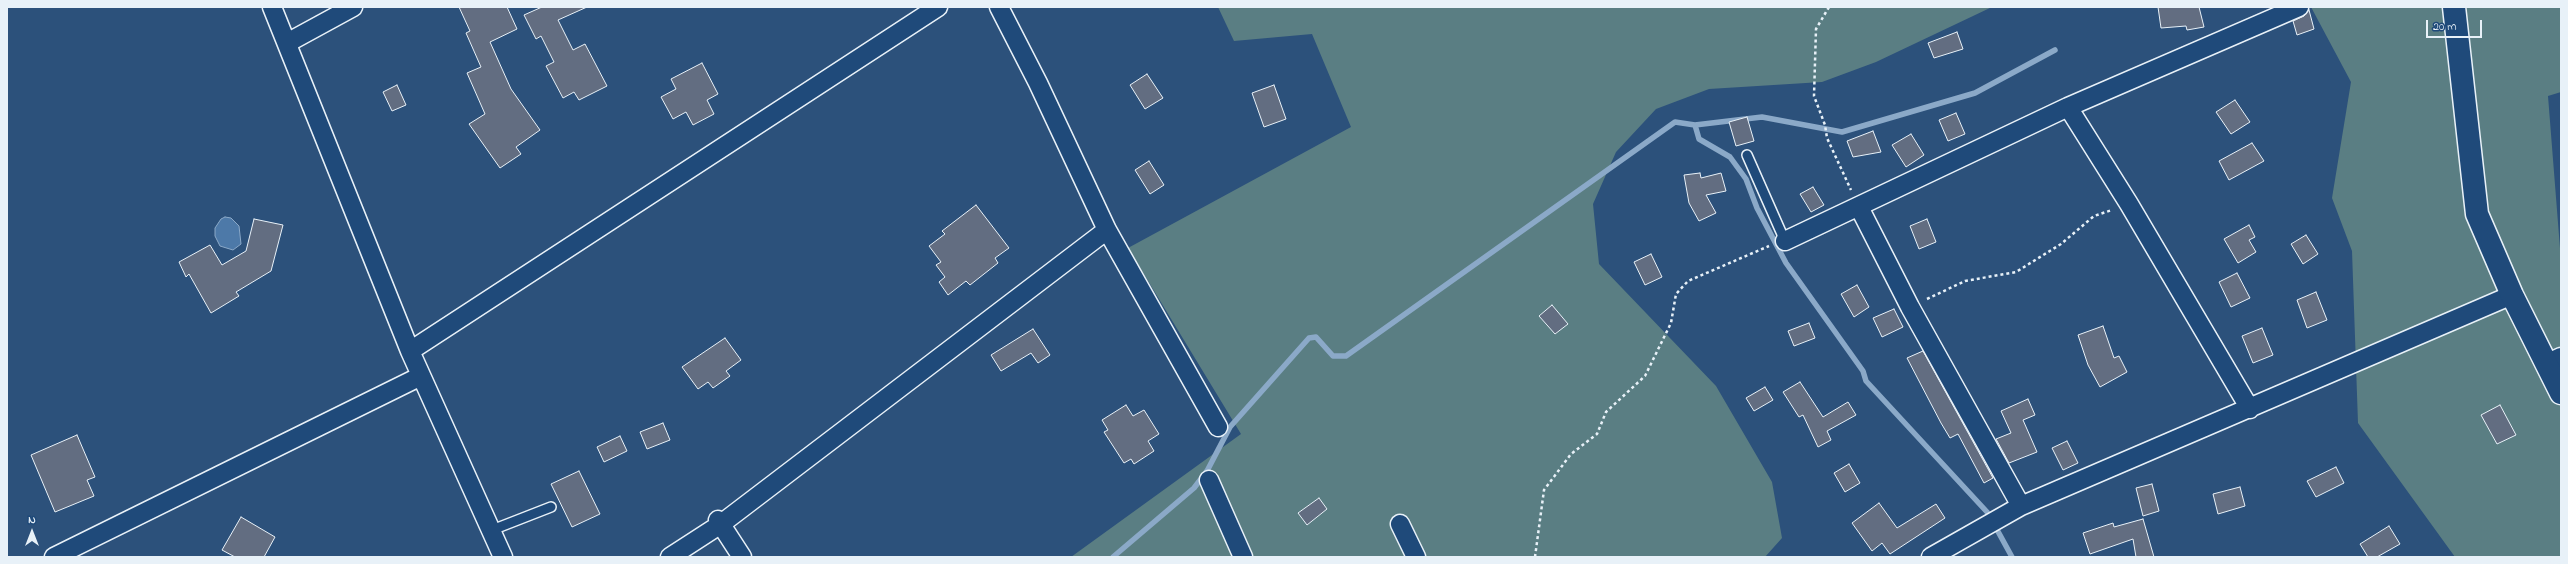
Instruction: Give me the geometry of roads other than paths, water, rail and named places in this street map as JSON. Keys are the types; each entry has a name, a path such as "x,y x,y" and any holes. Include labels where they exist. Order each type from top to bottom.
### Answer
{"street":[{"path":"272,7 420,376 504,557"},
{"path":"287,43 353,7"},
{"path":"410,351 938,7"},
{"path":"999,7 1038,83 1107,230 1218,427"},
{"path":"1779,243 1859,207 2068,107 2299,7"},
{"path":"2454,7 2476,214 2512,295 2554,360 2561,393"},
{"path":"2068,107 2129,204 2250,409"},
{"path":"1859,207 1910,307 2021,506"},
{"path":"670,557 720,522 1107,230"},
{"path":"1931,557 2021,506 2250,409 2512,295"},
{"path":"54,557 420,376"},
{"path":"1209,480 1243,557"},
{"path":"720,522 742,557"},
{"path":"1400,524 1416,557"}],"lane":[{"path":"1747,155 1779,243"},
{"path":"492,530 551,507"}],"water":[{"path":"225,217 231,218 239,226 241,244 233,250 220,246 215,236 215,228 221,219"}],"waterway":[{"path":"1695,125 1762,117 1842,132 1975,93 2055,50"},
{"path":"1113,557 1194,488 1207,471 1230,427 1309,338 1316,337 1333,356 1346,356 1675,122 1695,125 1699,139 1730,157 1746,179 1757,208 1786,263 1863,371 1866,381 1987,512"},
{"path":"1995,526 2012,557"}]}
